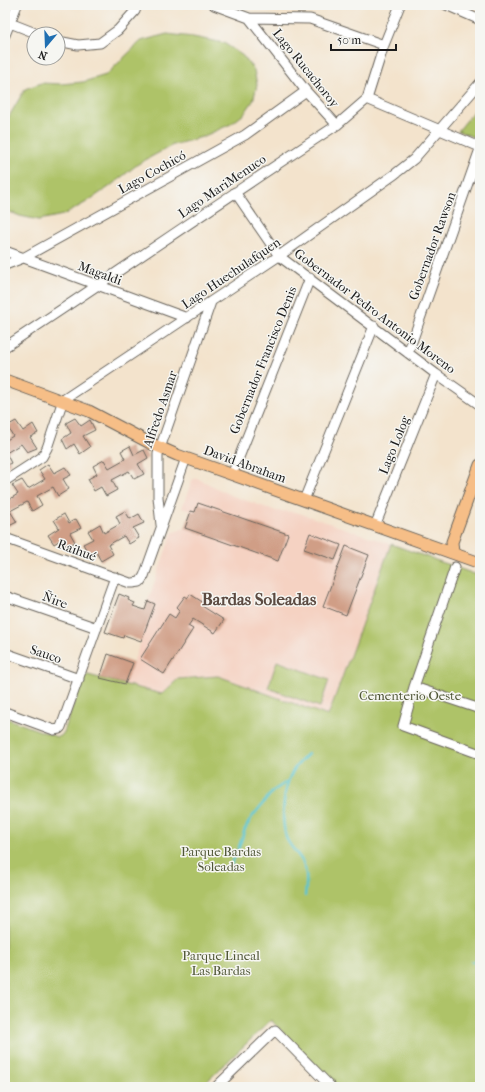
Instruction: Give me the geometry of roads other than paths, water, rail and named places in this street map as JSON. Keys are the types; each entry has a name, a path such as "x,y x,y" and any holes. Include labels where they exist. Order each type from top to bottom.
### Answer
{"main road":[{"name":"David Abraham","path":"5,380 62,400 98,415 159,448 480,563"},
{"path":"452,553 452,542 480,465"},
{"path":"452,553 460,545 480,487"}],"street":[{"path":"5,35 17,5"},
{"path":"66,42 78,44 100,43 118,30 135,11 137,5"},
{"path":"214,5 232,8 249,18 310,19 384,45"},
{"path":"400,5 384,45 367,100 480,148"},
{"path":"446,5 480,20"},
{"name":"Lago Rucachoroy","path":"249,18 306,91 337,125"},
{"path":"10,23 26,29"},
{"name":"Lago Huechulafquen","path":"62,400 279,256 414,159 480,83"},
{"name":"Lago Cochicó","path":"5,265 22,258 245,135 306,91"},
{"name":"Lago MariMenuco","path":"5,347 337,125 367,100"},
{"name":"Gobernador Rawson","path":"408,353 480,148"},
{"name":"Gobernador Pedro Antonio Moreno","path":"235,192 279,256 436,374 480,405"},
{"name":"Magaldi","path":"5,251 187,318"},
{"name":"Gobernador Francisco Denis","path":"232,475 310,278"},
{"name":"Alfredo Asmar","path":"161,528 158,505 157,463 159,448 211,302"},
{"path":"304,500 374,326"},
{"name":"Lago Lolog","path":"375,526 436,374"},
{"path":"5,481 42,457 47,448 62,400"},
{"name":"Alfredo Asmar","path":"140,582 144,576 186,458"},
{"name":"Raihué","path":"5,538 133,584 140,582"},
{"path":"454,567 414,687 403,726 480,754"},
{"path":"5,712 54,730 59,729 115,577"},
{"name":"Ñire","path":"5,596 97,628"},
{"name":"Sauco","path":"5,653 78,679"},
{"path":"414,687 480,709"},
{"path":"216,1087 276,1030 331,1087"}],"waterway":[{"path":"305,896 306,879 304,864 287,840 284,830 283,813 287,787 293,770 308,754"},
{"path":"230,867 245,829 252,817 273,791 288,781"},
{"path":"472,962 480,961"}],"district":[{"name":"Bardas Soleadas","path":"259,599"}],"park label":[{"name":"Cementerio Oeste","path":"410,695"},
{"name":"Parque Bardas Soleadas","path":"221,858"},
{"name":"Parque Lineal Las Bardas","path":"221,962"}]}
